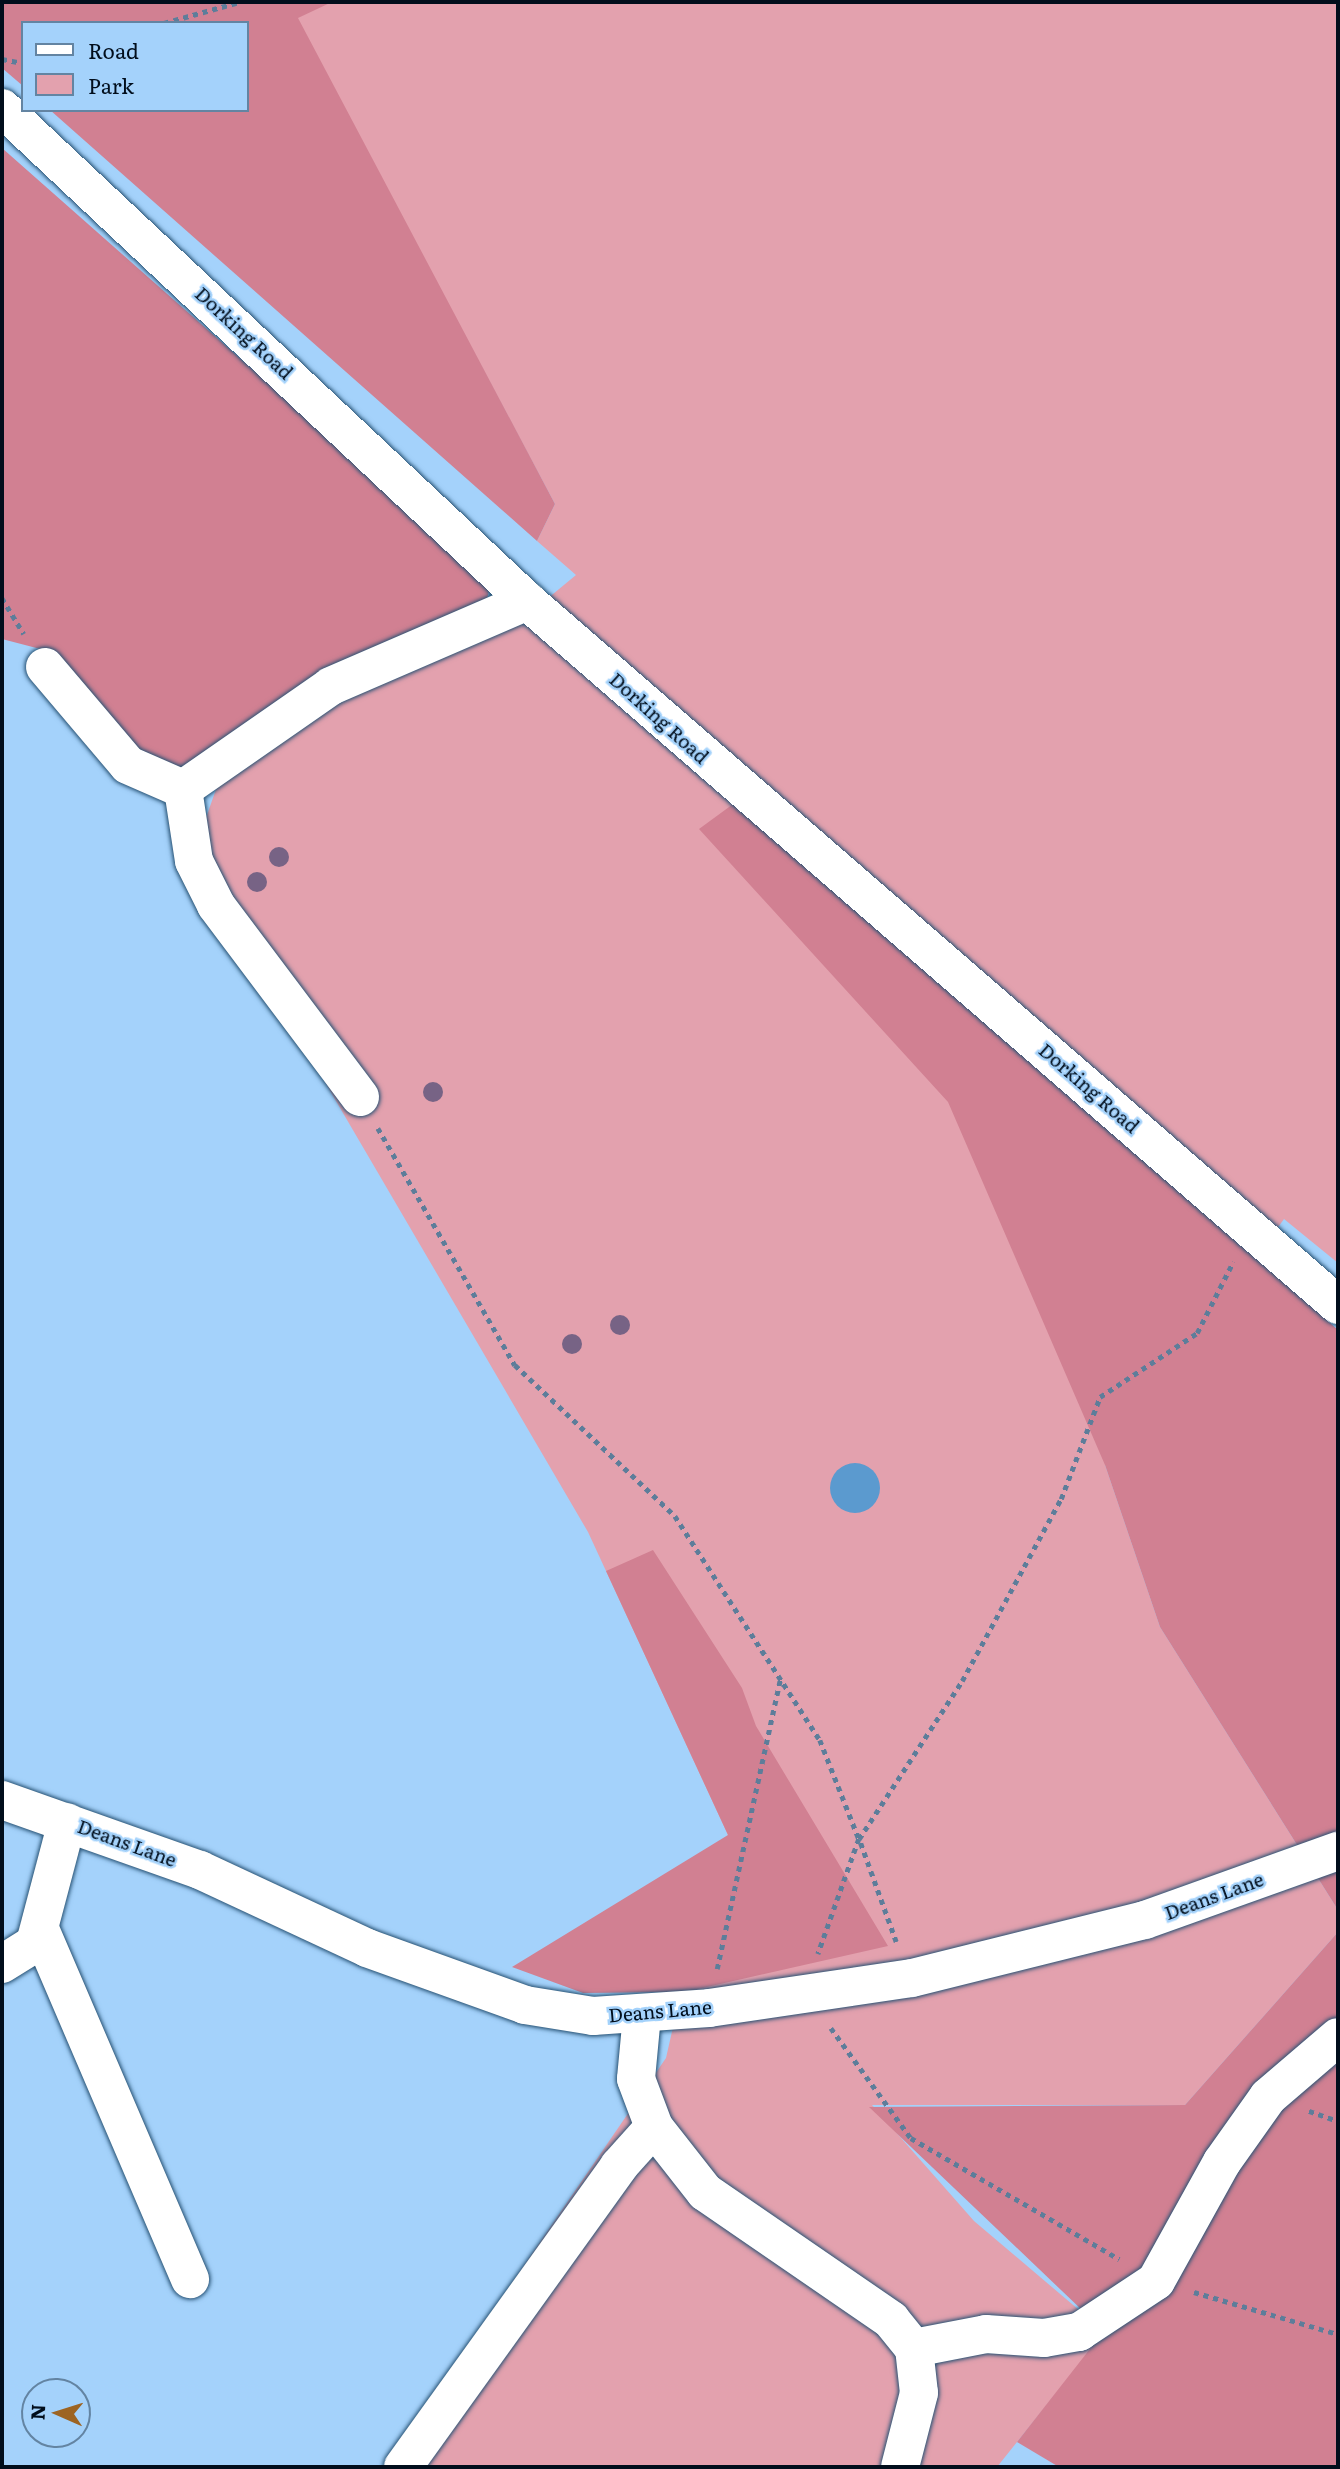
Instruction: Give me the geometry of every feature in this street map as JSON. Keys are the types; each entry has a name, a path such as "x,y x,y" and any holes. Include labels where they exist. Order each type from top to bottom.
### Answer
{"main road":[{"name":"Dorking Road","path":"2,108 527,601 1338,1305"},
{"path":"183,789 331,685 527,601"},
{"path":"46,667 128,765 183,789"},
{"path":"183,789 194,861 216,905 359,1097"},
{"name":"Deans Lane","path":"2,1800 200,1870 367,1948 525,2005 593,2016 642,2015 709,2008 912,1978 1145,1920 1338,1851"},
{"path":"2,1964 27,1952 40,1929 67,1822"},
{"path":"40,1929 190,2279"},
{"path":"642,2015 636,2079 654,2127 705,2192 891,2320 914,2348 919,2393 900,2467"},
{"path":"914,2348 986,2334 1044,2338 1079,2332 1156,2281 1222,2162 1268,2097 1338,2037"},
{"path":"403,2467 619,2166 654,2127"}],"path":[{"path":"171,21 239,2"},
{"path":"2,59 21,62"},
{"path":"359,1097 515,1365 675,1516 820,1740 912,1978"},
{"path":"1251,1227 1197,1333 1100,1397 1061,1499 982,1644 859,1839 804,1992 911,2138 1156,2281 1338,2334"},
{"path":"709,2008 780,1680"}],"green space":[{"path":"287,2 1338,2 1338,1263 1284,1219 1105,1465 1160,1627 1338,1910 1338,1932 1185,2105 872,2105 974,2221 1105,2332 997,2467 386,2467 666,2058 705,1886 728,1835 588,1532 250,954 197,843 219,781 375,679 518,623 576,575 537,541 555,504"}],"shaded area":[{"path":"2,2 332,2 298,18 555,504 537,541 52,112 248,112 248,21 21,21 21,84 2,68"},
{"path":"2,148 491,580 487,600 178,771 139,753 48,651 2,639"},
{"path":"740,799 1338,1330 1338,1910 1160,1627 1105,1465 948,1102 699,829"},
{"path":"653,1550 742,1688 756,1726 888,1946 685,1992 583,1993 512,1967 728,1835 606,1571"},
{"path":"1338,1932 1338,2467 1059,2467 1017,2442 1104,2331 869,2107 1185,2105"}],"water":[{"path":"855,1463 872,1471 880,1488 872,1505 855,1513 838,1505 830,1488 838,1471"}]}
